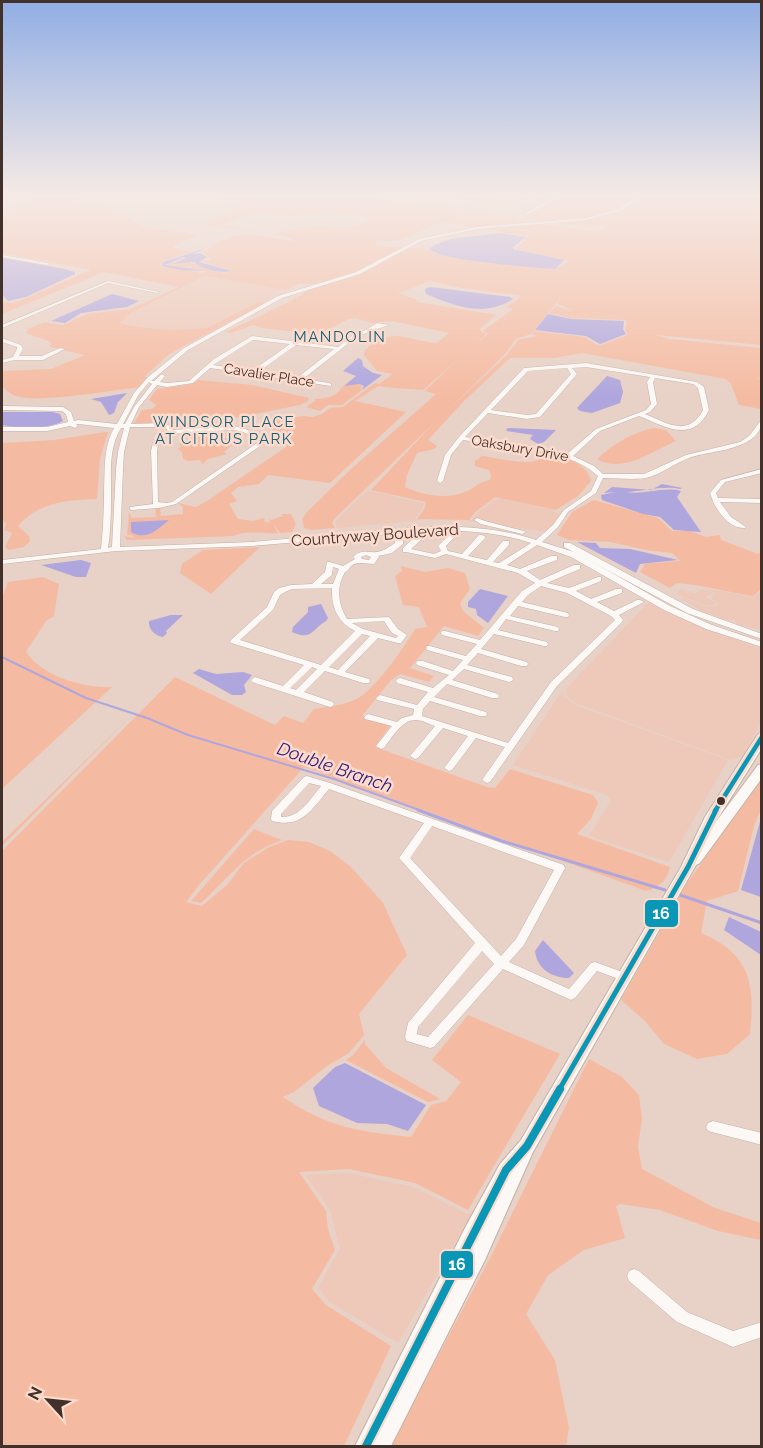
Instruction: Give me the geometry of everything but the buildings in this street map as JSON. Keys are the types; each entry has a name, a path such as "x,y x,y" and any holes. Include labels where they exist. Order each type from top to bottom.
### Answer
{"main road":[{"path":"366,1446 517,1173 527,1146 688,867 699,841 762,737"},
{"path":"688,867 762,768 747,762"},
{"path":"380,1446 433,1327"}],"street":[{"path":"33,262 47,264"},
{"path":"104,548 108,504 108,454 122,426 129,405 147,382 196,343 273,301 292,292 358,273 381,262"},
{"path":"116,547 122,426 138,404 173,365 201,345 279,302 297,294 358,276 383,262"},
{"path":"2,327 108,282 157,292"},
{"path":"298,380 337,348 368,330"},
{"path":"147,382 185,383 195,380 209,366 252,338 337,348"},
{"path":"2,340 19,346 20,349 15,358"},
{"path":"253,372 295,343"},
{"path":"2,360 43,358 62,349"},
{"path":"440,481 448,455 460,438 526,369 586,365 699,385 706,410 697,424 686,427 668,425 641,415"},
{"name":"Cavalier Place","path":"209,366 329,385"},
{"path":"486,411 527,417 538,416 574,374 569,367"},
{"path":"569,456 598,430 648,411 654,404 650,382 654,376"},
{"path":"2,408 63,409 69,413 74,426 95,429 122,426 162,433 233,426 257,438 259,445 174,503 132,508"},
{"path":"502,565 536,541 566,511 594,492 601,476 645,476 688,456 742,443 751,437 762,421"},
{"path":"2,429 47,429 72,423"},
{"path":"160,506 154,502 162,433"},
{"name":"Oaksbury Drive","path":"460,438 569,456 586,462 598,470 601,476"},
{"path":"743,527 734,524 715,500 716,488 723,481 762,471"},
{"path":"715,500 762,501"},
{"path":"477,520 536,541"},
{"name":"Countryway Boulevard","path":"393,531 457,524 579,551 722,628"},
{"path":"465,529 501,531 556,544 611,568"},
{"name":"Countryway Boulevard","path":"2,557 116,547 465,529 536,541 574,555 659,603 762,645"},
{"path":"345,621 386,618 395,631 403,635 398,641 360,631 345,621 338,605 334,585 346,569 359,561 371,561 376,554 397,546 400,541 393,531"},
{"path":"445,552 442,546 453,534"},
{"path":"422,535 406,550 435,556 445,552 517,569 540,583 570,591 614,614 619,620 554,684 487,780"},
{"path":"464,556 482,537"},
{"path":"517,569 536,541"},
{"path":"489,561 506,543"},
{"name":"Countryway Boulevard","path":"2,562 104,548"},
{"path":"517,569 554,558"},
{"path":"315,586 329,573 330,564 346,569"},
{"path":"381,746 397,725 418,713 431,695 455,674 525,592 577,567"},
{"path":"570,591 598,579"},
{"path":"334,585 282,590 277,594 270,608 234,641 366,681"},
{"path":"590,602 619,591"},
{"path":"614,614 640,602"},
{"path":"659,603 672,602"},
{"path":"517,603 565,615"},
{"path":"506,616 555,629"},
{"path":"722,628 762,639"},
{"path":"297,693 360,631"},
{"path":"493,631 544,644"},
{"path":"445,633 483,643"},
{"path":"339,673 376,635"},
{"path":"430,648 509,679"},
{"path":"476,650 524,664"},
{"path":"420,663 455,674"},
{"path":"284,689 310,664"},
{"path":"255,680 330,704"},
{"path":"400,681 483,714"},
{"path":"445,681 495,696"},
{"path":"380,698 441,724 510,746"},
{"path":"368,717 397,725"},
{"path":"415,756 441,724"},
{"path":"449,768 474,734"},
{"path":"327,785 296,820 286,823 276,819 276,813 307,778 327,785 430,822 560,868 520,942 430,1043 411,1037 412,1026 482,943"},
{"path":"430,822 404,858 500,963 571,995 595,966 624,977"},
{"path":"713,1127 762,1139"},
{"path":"634,1276 682,1317 733,1339 762,1329"}],"shaded area":[{"path":"2,262 22,262 75,272 26,297 8,301 2,294"},
{"path":"47,262 163,262 161,266 203,273 207,271 166,265 176,262 172,264 191,263 228,273 233,271 202,262 489,262 555,269 569,262 761,262 761,345 656,335 669,339 761,348 761,378 755,378 761,379 761,409 739,405 731,384 726,379 582,353 555,358 510,358 464,401 428,440 437,446 434,449 417,453 407,475 405,487 434,496 450,496 490,480 489,470 475,466 475,461 482,456 531,462 547,456 556,456 575,462 589,475 591,481 578,496 556,510 495,497 469,520 417,519 425,508 426,502 371,490 435,422 334,519 332,523 335,528 311,530 304,528 302,519 307,512 351,469 436,394 425,391 456,361 423,390 378,386 355,401 406,412 330,483 268,475 259,484 238,487 231,493 237,501 229,504 238,519 253,521 265,518 264,521 269,523 270,520 267,518 271,520 283,516 282,514 291,514 296,524 292,532 280,533 273,524 278,533 127,540 124,536 134,538 132,535 127,535 129,512 132,518 156,517 155,508 160,507 161,516 183,514 183,507 178,503 196,507 286,447 287,440 263,422 304,416 312,417 330,408 343,407 375,383 379,384 393,374 377,371 364,355 365,350 376,342 400,336 437,343 449,333 392,321 372,323 356,318 349,319 323,332 308,333 253,325 231,333 226,332 292,300 314,286 322,279 315,284 298,284 286,290 204,276 132,312 119,323 164,330 200,329 210,327 260,301 265,303 169,354 145,376 149,378 142,387 76,396 24,398 13,395 2,387 2,371 51,369 85,355 50,347 51,342 26,333 28,329 44,322 63,325 87,314 130,309 179,287 104,272 2,314 2,302 13,303 22,300 91,270","holes":["430,281 462,288 519,295 521,297 506,307 513,309 483,331 488,334 476,344 486,334 479,330 496,315 417,302 417,300 398,293","561,297 557,303 574,312 556,306 549,313 571,318 625,320 627,322 625,330 628,335 601,345 585,337 534,331 532,334 537,336 518,340 507,355 448,410 504,355 516,339 531,334"]},
{"path":"163,262 173,262 165,265 206,271 181,270 162,266"},
{"path":"178,262 200,262 232,271 212,270 194,262 173,264"},
{"path":"481,262 562,262 555,269"},
{"path":"203,276 288,290 195,339 100,324"},
{"path":"430,287 513,299 491,308 470,308 448,303 426,294 425,289"},
{"path":"112,294 139,301 127,307 81,313 65,323 51,321"},
{"path":"548,314 571,319 624,321 623,329 626,334 600,344 586,336 535,330"},
{"path":"358,358 362,360 363,366 373,373 382,375 362,390 364,386 359,384 344,386 356,376 343,371"},
{"path":"607,376 620,380 623,392 620,403 592,413 580,411 577,408"},
{"path":"199,380 252,385 309,398 300,405 241,417 167,424 134,423 142,410 152,409 156,405 149,400 157,389 187,385"},
{"path":"358,384 362,386 361,391 342,405 328,405 320,411 306,407 315,399 334,395 343,386"},
{"path":"127,393 118,402 114,413 109,415 101,402 91,399"},
{"path":"2,412 53,412 60,414 63,421 41,427 2,425"},
{"path":"654,428 666,430 676,441 627,463 607,463 597,459 624,439"},
{"path":"506,429 556,430 544,442 538,444 530,439 533,435 507,431"},
{"path":"108,432 100,459 97,499 54,504 35,512 18,526 29,536 30,541 24,547 8,550 5,547 12,533 4,530 6,524 2,519 2,443 54,440"},
{"path":"207,435 228,438 232,445 224,452 227,454 208,459 203,464 200,460 183,459 182,452 178,449 181,446 179,444 192,437"},
{"path":"662,484 682,488 680,489 653,489"},
{"path":"612,487 646,490 626,492 668,489 681,491 677,497 701,532 674,530 660,517 643,514 602,500 601,495 616,492 604,493"},
{"path":"367,491 424,503 423,508 414,519 422,520 337,528 336,521"},
{"path":"503,499 549,509 560,515 546,532 487,523 479,518 474,519 477,522 465,521 472,520 480,510 494,500"},
{"path":"594,500 658,518 672,531 690,531 706,537 720,535 721,540 758,554 761,552 761,589 753,596 677,583 670,588 640,572 645,564 680,561 672,553 610,542 569,540 557,535 572,512"},
{"path":"169,520 156,531 146,535 131,532 131,522"},
{"path":"577,542 596,543 600,548 630,549 678,560 640,564 636,573"},
{"path":"260,547 211,594 180,573 182,564 203,550"},
{"path":"81,560 91,563 86,577 76,577 41,565"},
{"path":"401,566 425,572 448,568 465,573 470,589 460,603 463,611 484,628 478,636 444,626 410,668 434,676 429,682 400,674 391,680 362,716 390,726 375,747 487,787 495,788 510,769 593,795 598,803 591,819 577,834 670,867 667,876 655,888 646,891 304,767 186,902 202,906 227,885 244,863 269,847 288,840 309,842 330,851 351,867 383,903 407,955 359,1014 364,1035 349,1053 327,1066 294,1092 283,1097 329,1122 375,1133 411,1137 431,1105 446,1101 461,1082 432,1060 468,1015 560,1054 468,1210 415,1183 349,1169 299,1172 326,1211 328,1229 335,1250 312,1289 326,1305 391,1346 344,1446 2,1446 2,851 175,677 275,725 284,716 303,723 314,709 346,703 363,695 391,664 415,629 427,627 419,607 403,605 395,576 402,571"},
{"path":"43,577 59,584 54,616 46,621 26,652 33,661 64,679 101,687 112,687 2,789 2,598 8,582"},
{"path":"703,588 753,597 761,592 761,630 737,624 734,619 727,620 702,611 679,597 708,607 720,605 711,598 715,593"},
{"path":"480,589 508,596 488,623 477,615 476,609 468,607 468,602"},
{"path":"682,589 696,594 702,589 713,593 705,597 718,604 708,606 676,594"},
{"path":"649,602 716,632 761,648 761,722 743,756 731,760 576,703 567,696 566,689"},
{"path":"321,604 328,618 326,621 308,635 292,632 293,627 308,612 308,607"},
{"path":"171,615 183,615 166,631 163,637 153,632 149,621"},
{"path":"199,669 216,674 243,672 252,675 244,685 246,692 242,695 232,695 193,673"},
{"path":"563,690 564,697 575,705 728,760 669,862 589,836 611,801 607,795 513,765"},
{"path":"129,718 2,846 2,842"},
{"path":"761,778 761,809 754,826 738,891 707,901 701,933 718,941 730,951 740,961 746,973 751,1000 750,1034 727,1054 697,1059 664,1044 645,1021 621,1000 686,885"},
{"path":"761,818 761,897 741,890"},
{"path":"254,829 282,840 269,845 247,859 201,903 191,901"},
{"path":"729,917 761,932 761,955 724,930"},
{"path":"543,940 574,973 569,978 551,974 539,963 535,951"},
{"path":"365,1040 365,1044 386,1068 440,1099 428,1102 346,1060"},
{"path":"589,1059 622,1077 639,1095 642,1118 638,1147 642,1169 715,1208 761,1223 761,1240 718,1231 660,1210 620,1204 616,1206 625,1238 584,1250 548,1275 526,1314 555,1360 569,1428 566,1446 390,1446 490,1258"},
{"path":"345,1063 426,1105 408,1131 387,1124 357,1123 319,1106 313,1088 335,1067"},
{"path":"349,1173 413,1187 467,1214 474,1210 398,1343 330,1302 318,1288 340,1249 330,1209 306,1175"}],"waterway":[{"name":"Double Branch","path":"2,657 86,698 147,718 188,735 334,779 422,811"},
{"name":"Double Branch","path":"418,810 502,841 665,890"},
{"name":"Double Branch","path":"680,895 762,923"}],"transit line":[{"name":"16","path":"366,1446 506,1170 527,1146 688,867 712,817 762,737"}],"district":[{"name":"MANDOLIN","path":"340,337"},
{"name":"WINDSOR PLACE AT CITRUS PARK","path":"224,430"}]}
